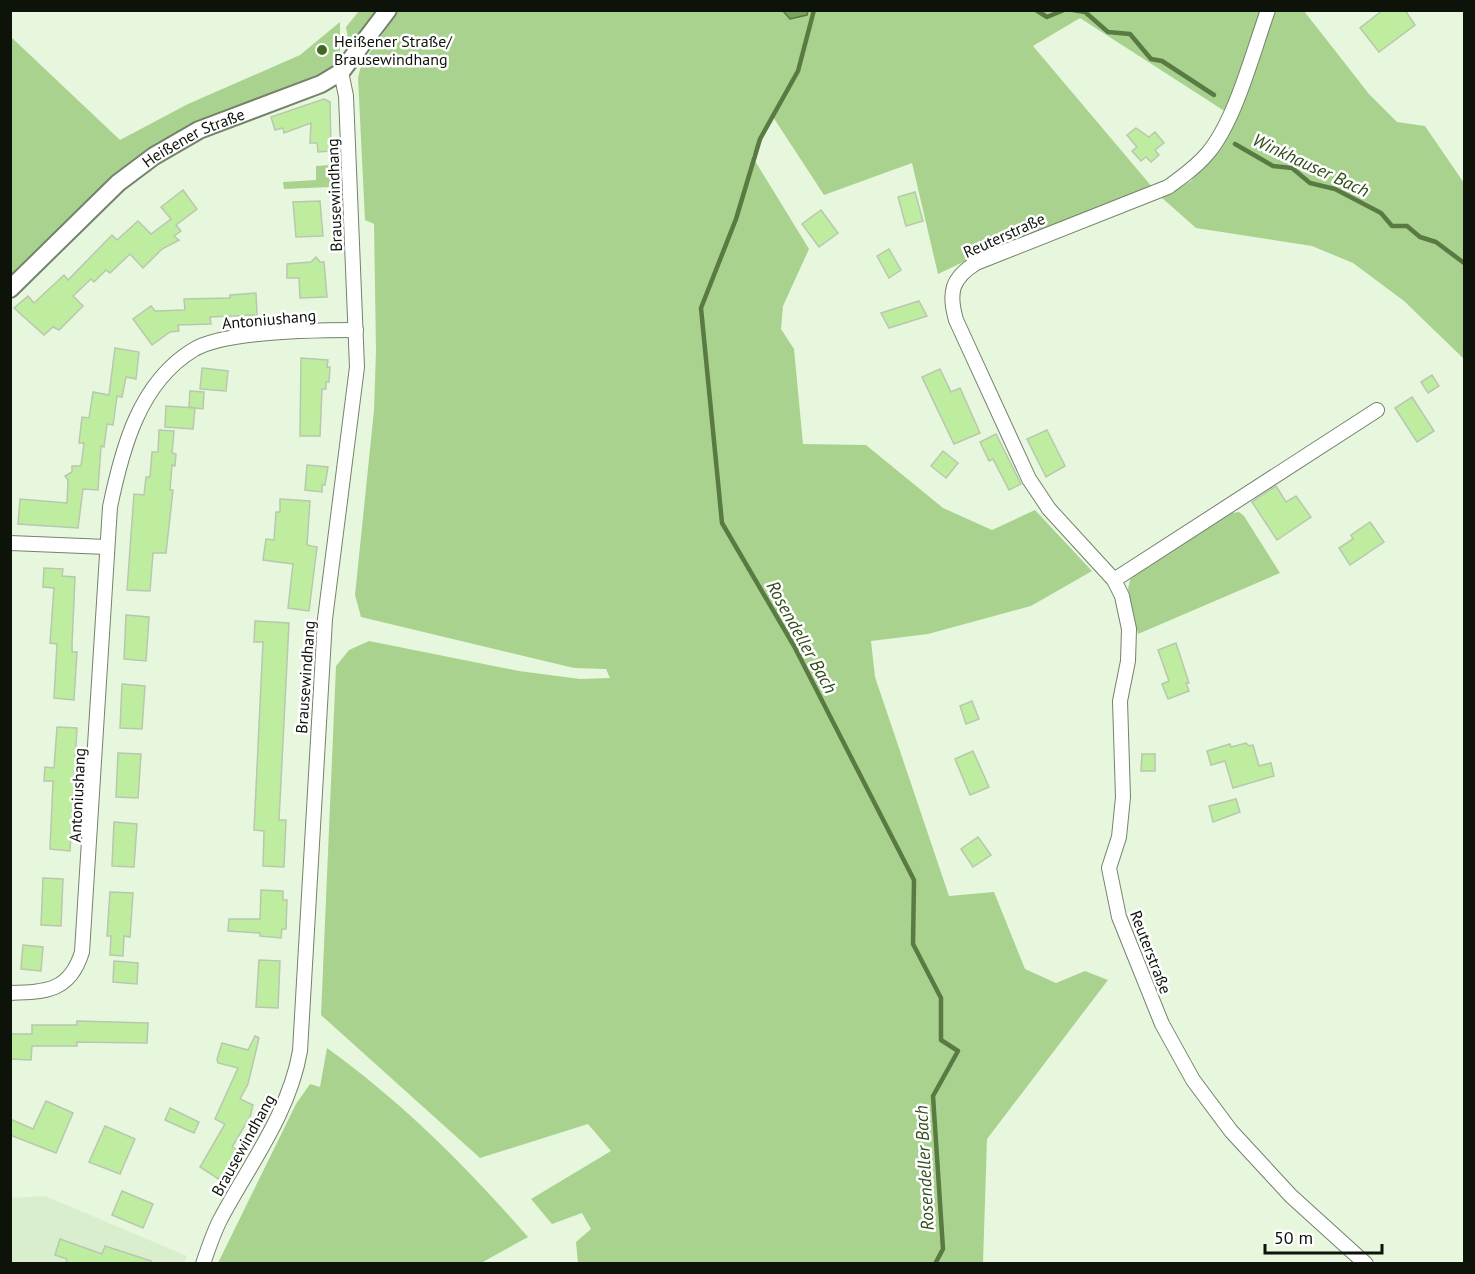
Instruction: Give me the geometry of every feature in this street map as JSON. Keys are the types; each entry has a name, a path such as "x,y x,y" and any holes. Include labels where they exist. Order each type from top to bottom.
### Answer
{"street":[{"name":"Heißener Straße","path":"10,289 118,183 154,156 199,130 321,84 341,72 388,10"},
{"name":"Reuterstraße","path":"1268,10 1223,132 1207,154 1188,172 1168,187 976,263 958,275 950,294 956,320 1029,479 1049,509 1114,580 1122,596 1129,629 1128,661 1120,701 1123,797 1119,837 1108,868 1119,917 1162,1024 1176,1053 1231,1131 1291,1196 1366,1263"},
{"name":"Brausewindhang","path":"203,1263 219,1222 284,1106 296,1079 300,1051 325,619 357,367 346,96 341,72"},
{"name":"Antoniushang","path":"10,993 47,990 62,985 78,967 82,952 90,858 106,547 115,483 129,436 152,389 175,363 194,349 213,341 236,337 356,330"},
{"path":"1114,580 1377,410"},
{"path":"10,543 106,547"}],"shaded area":[{"path":"359,11 378,11 350,49 346,27"},
{"path":"399,11 1260,11 1226,112 1080,18 1033,46 1153,188 976,256 938,274 912,163 824,195 773,117 752,156 809,249 783,306 781,329 794,349 803,444 866,445 943,508 992,530 1035,510 1092,571 1031,606 928,634 871,641 875,677 949,896 994,892 1025,969 1056,983 1085,971 1108,980 987,1139 983,1263 578,1263 576,1242 591,1229 582,1213 552,1224 531,1199 611,1151 588,1124 480,1158 321,1015 336,666 349,650 369,641 519,671 580,679 610,678 606,669 574,668 361,617 355,595 374,410 376,351 374,224 365,220 358,78 361,65"},
{"path":"783,11 808,11 807,15 790,19"},
{"path":"1273,11 1304,11 1369,94 1397,122 1425,126 1464,183 1464,359 1404,301 1353,263 1312,246 1196,228 1162,198 1191,181 1229,132"},
{"path":"340,22 340,71 176,140 11,286 10,36 120,140 188,104 300,55"},
{"path":"330,165 331,187 284,189 283,182 316,180 316,166"},
{"path":"1239,512 1244,516 1280,573 1138,634 1128,589 1131,576 1226,514"},
{"path":"327,1048 381,1090 433,1136 528,1237 481,1263 218,1263 296,1104 310,1084 320,1087"},
{"path":"45,1196 187,1256 184,1264 11,1264 11,1198"}],"building":[{"path":"1383,10 1405,10 1415,25 1379,52 1360,28"},
{"path":"324,99 330,102 331,151 318,152 317,143 310,143 311,123 284,133 283,128 275,130 271,117"},
{"path":"1136,128 1149,137 1155,132 1164,143 1155,150 1159,155 1151,162 1146,157 1141,161 1132,151 1137,147 1127,135"},
{"path":"183,190 197,209 176,225 181,231 174,236 179,240 162,249 143,268 130,254 110,273 106,270 94,282 91,279 73,296 83,306 59,330 53,327 44,335 14,308 28,296 34,303 64,275 68,280 112,235 117,240 138,221 151,234 171,219 161,207"},
{"path":"915,192 923,221 906,226 898,197"},
{"path":"320,201 323,236 296,237 293,202"},
{"path":"821,210 838,233 819,247 802,224"},
{"path":"889,249 901,270 889,278 877,256"},
{"path":"316,257 320,262 324,262 327,297 300,298 299,278 287,278 287,264 311,262"},
{"path":"256,293 257,315 210,317 211,324 178,325 179,331 170,332 152,345 133,319 151,306 155,311 185,310 184,299 230,298 230,295"},
{"path":"919,301 927,316 889,328 881,313"},
{"path":"115,348 139,352 136,379 126,377 122,397 117,396 113,425 107,424 104,447 101,446 98,490 83,489 78,528 18,524 20,499 67,503 68,480 65,476 72,472 72,466 81,466 84,443 79,443 82,417 89,418 93,392 109,395"},
{"path":"301,358 328,360 327,367 330,367 329,382 326,382 326,389 322,389 320,436 300,436"},
{"path":"202,368 228,371 226,391 200,389"},
{"path":"940,369 951,392 960,388 980,433 954,444 922,377"},
{"path":"1432,375 1439,386 1428,393 1421,382"},
{"path":"190,391 204,392 203,409 189,407"},
{"path":"1412,397 1434,431 1417,442 1395,408"},
{"path":"166,406 195,408 193,429 165,427"},
{"path":"159,430 174,431 172,453 176,454 175,466 172,465 170,490 173,490 166,553 153,553 150,591 127,590 134,494 144,495 146,477 150,477 152,452 158,452"},
{"path":"1047,430 1065,466 1046,477 1027,439"},
{"path":"996,434 1021,484 1009,490 993,459 989,461 980,442"},
{"path":"943,451 958,463 946,478 931,466"},
{"path":"307,465 328,467 322,492 305,490"},
{"path":"1276,486 1286,502 1296,496 1311,517 1277,540 1252,502"},
{"path":"280,499 310,501 307,545 317,547 309,611 288,608 293,564 263,560 266,539 274,540 276,512 280,512"},
{"path":"1370,522 1384,542 1350,565 1339,548 1353,539 1351,535"},
{"path":"44,568 63,569 62,576 75,577 72,652 77,652 74,700 54,698 57,644 50,643 54,588 43,587"},
{"path":"126,615 149,617 146,661 124,659"},
{"path":"255,621 289,623 279,820 286,820 284,867 263,866 264,831 254,830 263,642 254,642"},
{"path":"1176,643 1189,683 1186,683 1189,691 1168,699 1162,684 1169,681 1158,650"},
{"path":"122,684 145,686 142,729 120,728"},
{"path":"972,701 979,719 966,724 960,706"},
{"path":"57,727 77,728 70,851 50,849 53,781 44,781 45,767 54,768"},
{"path":"1246,743 1249,746 1253,745 1259,766 1271,763 1274,776 1233,788 1225,761 1211,765 1207,751 1230,744 1231,747"},
{"path":"973,751 989,787 970,795 955,759"},
{"path":"118,753 141,754 138,798 116,797"},
{"path":"1142,754 1155,754 1155,771 1141,771"},
{"path":"1236,799 1240,812 1213,822 1209,806"},
{"path":"114,822 137,824 134,867 112,866"},
{"path":"978,837 991,855 973,867 961,849"},
{"path":"43,878 63,879 61,926 41,925"},
{"path":"261,890 283,891 283,900 287,900 286,929 282,929 281,938 260,936 260,933 228,931 229,919 260,919"},
{"path":"110,892 133,893 130,937 124,936 123,956 110,955 111,936 107,936"},
{"path":"23,945 43,947 41,971 21,969"},
{"path":"259,960 280,961 278,1008 256,1007"},
{"path":"114,961 138,963 137,984 113,982"},
{"path":"77,1021 148,1023 147,1043 77,1042 77,1046 32,1046 31,1060 10,1059 10,1034 32,1034 32,1025 77,1025"},
{"path":"255,1036 259,1038 248,1084 240,1099 253,1105 250,1117 232,1147 241,1152 223,1182 200,1167 225,1124 215,1119 238,1068 218,1063 217,1059 222,1043 248,1050"},
{"path":"46,1101 73,1113 56,1153 10,1135 10,1119 33,1129"},
{"path":"170,1108 199,1122 194,1133 165,1120"},
{"path":"105,1126 135,1139 120,1174 89,1162"},
{"path":"122,1191 153,1204 143,1228 112,1215"},
{"path":"60,1239 102,1254 105,1246 151,1261 150,1263 66,1263 67,1259 55,1255"}],"waterway":[{"name":"Rosendeller Bach","path":"814,10 798,71 760,139 736,219 701,308 722,523 794,646 914,880 913,944 941,998 941,1040 958,1051 933,1096 943,1249 935,1264"},
{"name":"Winkhauser Bach","path":"1036,10 1047,17 1064,10"},
{"name":"Winkhauser Bach","path":"1073,10 1085,12 1108,32 1130,34 1151,59 1162,61 1214,95"},
{"name":"Winkhauser Bach","path":"1235,144 1273,166 1292,168 1310,183 1335,189 1381,213 1392,226 1407,226 1420,237 1436,242 1464,263"}],"place":[{"name":"Heißener Straße/ Brausewindhang","path":"322,50"}]}
